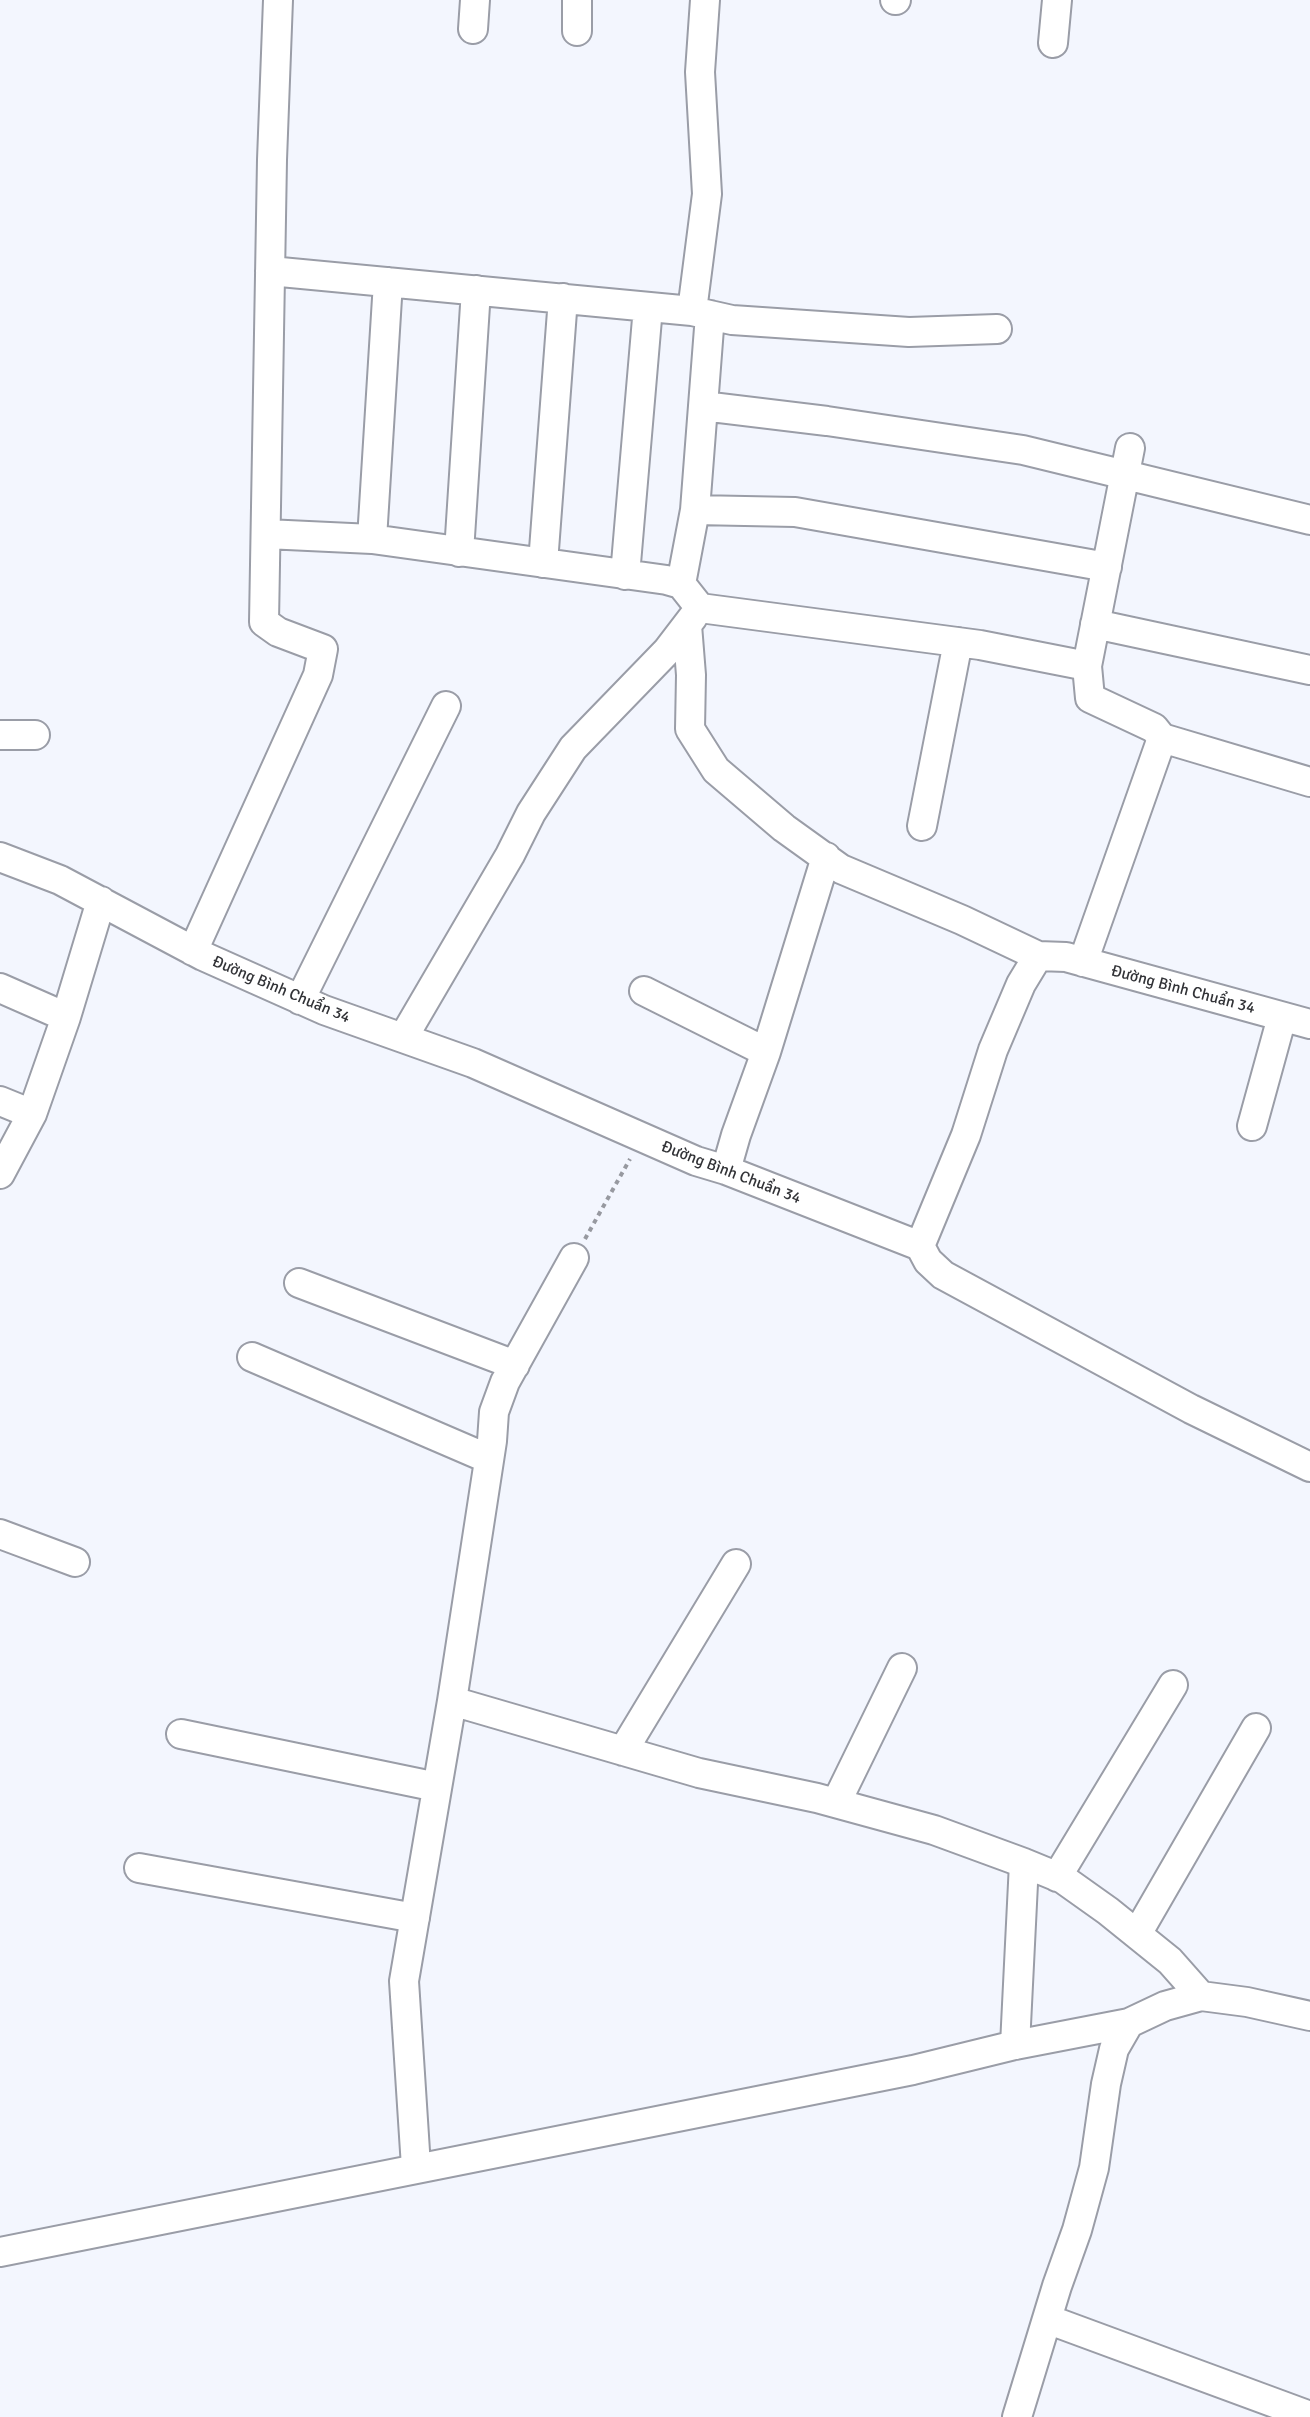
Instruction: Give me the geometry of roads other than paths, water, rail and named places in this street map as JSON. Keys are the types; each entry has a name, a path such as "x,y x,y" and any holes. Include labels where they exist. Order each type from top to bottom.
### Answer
{"street":[{"path":"193,951 318,675 323,649 278,632 264,622 270,271 278,0"},
{"path":"472,29 475,0"},
{"path":"577,0 577,31"},
{"path":"705,0 700,72 707,194 701,313 703,406 695,510 681,584 693,617 690,729 717,770 784,828 841,869 962,920 1038,956 1021,984 993,1050 966,1134 920,1246 928,1261 943,1275 1191,1409 1310,1467"},
{"path":"1053,43 1057,0"},
{"path":"270,271 648,307 701,313 732,320 909,332 997,328"},
{"path":"372,539 388,282"},
{"path":"459,552 476,290"},
{"path":"543,563 563,298"},
{"path":"625,575 648,307"},
{"path":"703,406 827,421 1023,450 1128,461 1310,520"},
{"path":"1128,461 1087,666 1090,698 1154,728 1162,738 1310,782"},
{"path":"695,510 795,512 1107,567"},
{"path":"266,534 372,539 681,584"},
{"path":"693,617 958,642 1087,666"},
{"path":"404,1038 510,855 531,813 573,748 667,651 693,617"},
{"path":"1095,624 1310,670"},
{"path":"922,826 958,642"},
{"path":"300,1000 446,706"},
{"path":"0,735 35,735"},
{"path":"1083,962 1162,738"},
{"name":"Đường Bình Chuẩn 34","path":"0,857 60,880 193,951 300,1000 473,1063 696,1161 726,1170 920,1246"},
{"path":"726,1170 766,1052 826,858"},
{"path":"0,1174 32,1114 66,1017 101,902"},
{"name":"Đường Bình Chuẩn 34","path":"1038,956 1066,957 1310,1024"},
{"path":"0,988 66,1017"},
{"path":"645,991 766,1052"},
{"path":"1252,1126 1282,1017"},
{"path":"0,1101 32,1114"},
{"path":"416,2167 404,1981 452,1701 489,1459 494,1412 515,1365 574,1258"},
{"path":"299,1283 515,1365"},
{"path":"252,1357 489,1459"},
{"path":"0,1534 75,1562"},
{"path":"623,1751 736,1564"},
{"path":"836,1803 902,1668"},
{"path":"1057,1877 1173,1685"},
{"path":"452,1701 699,1773 836,1803 934,1830 1024,1863 1057,1877 1108,1911 1170,1961 1201,1996"},
{"path":"1137,1934 1256,1728"},
{"path":"181,1734 437,1787"},
{"path":"1016,2045 1024,1863"},
{"path":"140,1868 415,1918"},
{"path":"0,2252 416,2167 914,2070 1016,2045 1129,2023 1165,2006 1201,1996 1247,2002 1310,2016"},
{"path":"1017,2417 1077,2230 1094,2168 1114,2049 1129,2023"},
{"path":"1047,2319 1310,2416"}]}
